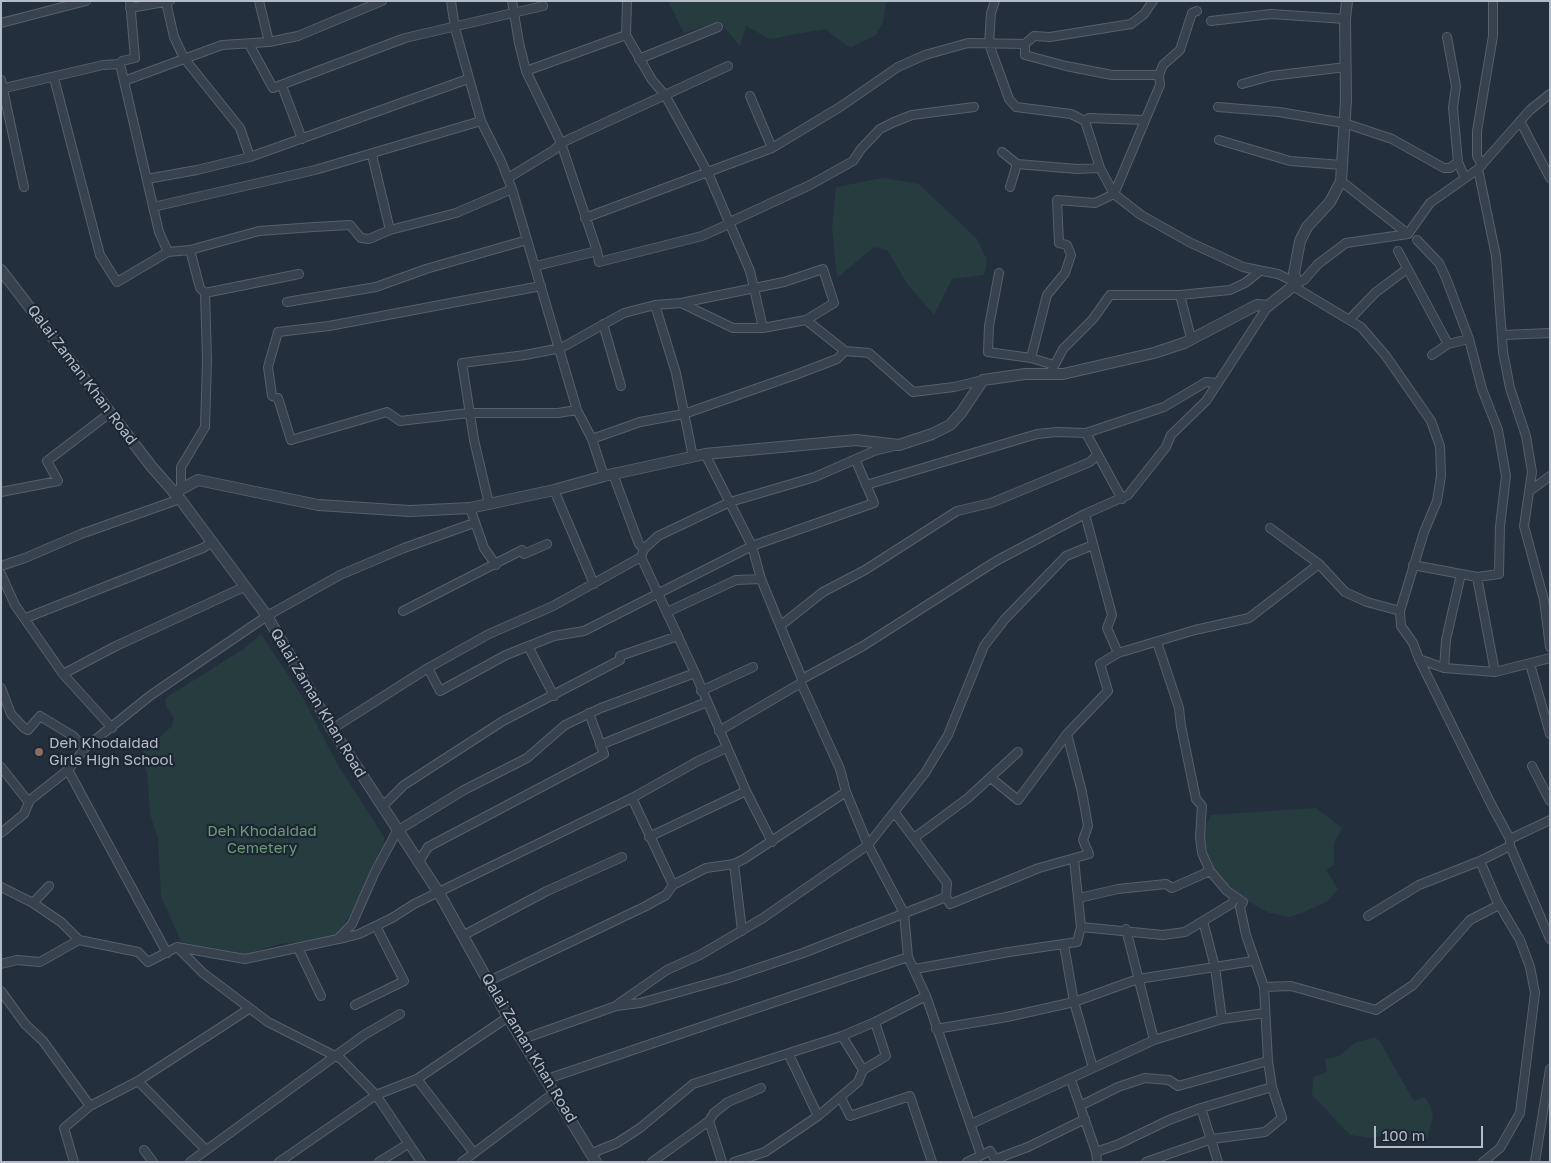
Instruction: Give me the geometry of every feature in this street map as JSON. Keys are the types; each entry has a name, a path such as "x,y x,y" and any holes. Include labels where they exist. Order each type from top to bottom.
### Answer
{"street":[{"path":"1,22 86,1"},
{"path":"259,1 269,42"},
{"path":"124,81 222,45 269,42 298,36 382,1"},
{"path":"451,1 455,28 481,121 512,189 578,410 639,544 644,549"},
{"path":"512,1 526,71 561,143 599,262 702,236 730,223 810,185 853,161 861,148 880,129 912,115 974,107"},
{"path":"627,1 626,35 639,60 665,95 708,173 750,271 763,328"},
{"path":"996,1 991,13 989,44 1009,99 1016,107 1071,114 1085,121 1100,168 1114,194 1141,215 1189,242 1243,267 1278,274 1361,327 1398,372 1431,421 1440,446 1441,476 1437,501 1400,611 1401,626 1413,643 1418,659 1510,843 1550,939"},
{"path":"585,218 772,148 840,107 898,67 925,55 968,43 1025,44 1034,36 1050,37 1131,24 1144,14 1153,1"},
{"path":"1294,284 1294,273 1300,241 1307,226 1330,202 1341,181 1347,1"},
{"path":"1493,1 1493,36 1477,131 1476,156 1480,167 1496,256 1503,352 1510,388 1526,436 1532,472 1531,490 1524,526 1544,600 1550,647"},
{"path":"24,187 2,86 54,78 103,66 120,64 122,61 135,58 130,5 168,2 174,37 184,58 240,128 250,156"},
{"path":"249,44 273,88 405,38 455,28 543,6"},
{"path":"1031,358 1047,295 1065,273 1071,255 1066,245 1058,243 1057,200 1095,203 1114,194 1160,85 1159,76 1163,65 1180,50 1192,13 1197,11"},
{"path":"1212,21 1271,14 1345,19"},
{"path":"639,60 718,26"},
{"path":"526,71 626,35"},
{"path":"1447,36 1456,86 1453,108 1458,162 1465,178"},
{"path":"1025,44 1025,55 1066,66 1112,75 1159,76"},
{"path":"120,64 159,232 168,252"},
{"path":"508,178 554,150 561,143 728,66"},
{"path":"1242,84 1272,76 1346,67"},
{"path":"54,78 100,255 117,282 168,252 190,250 259,231 350,225 361,238 370,239 390,230 456,213 512,189"},
{"path":"147,179 197,170 250,156 468,79"},
{"path":"282,86 302,139"},
{"path":"719,731 863,646 996,561 1085,514 1128,495 1166,447 1172,435 1187,422 1218,383 1268,306 1294,284 1304,280 1318,264 1346,243 1408,234 1430,203 1480,167 1530,110 1550,94"},
{"path":"750,96 772,148"},
{"path":"1218,107 1279,112 1344,123 1392,139 1444,168 1450,168 1458,162"},
{"path":"1085,121 1089,118 1146,120"},
{"path":"153,207 315,170 372,155 481,121"},
{"path":"1520,122 1550,178"},
{"path":"1219,140 1290,161 1342,165"},
{"path":"1002,152 1017,164 1100,168"},
{"path":"372,155 390,230"},
{"path":"1010,187 1017,164"},
{"path":"1341,181 1408,234"},
{"path":"287,302 376,287 426,269 528,240"},
{"path":"1414,565 1477,577 1499,574 1500,526 1506,476 1498,430 1482,390 1469,340 1439,263 1417,240"},
{"path":"178,494 181,467 204,427 207,360 205,293 200,288 190,250"},
{"path":"536,266 597,251"},
{"path":"1398,251 1448,344"},
{"path":"490,504 469,413 462,363 525,355 561,348 624,313 655,305 681,303 784,282 823,269 834,303 806,320 763,328 733,328 681,303"},
{"path":"1349,320 1376,292 1407,269"},
{"name":"Qalai Zaman Khan Road","path":"1,270 110,413 178,494 266,616 332,729 418,863 440,893 508,1017 594,1157"},
{"path":"1052,369 1063,349 1093,318 1110,295 1180,295 1230,290 1260,271"},
{"path":"999,273 989,326 988,352 1031,358 1063,374 1154,354 1212,330 1257,305 1268,306"},
{"path":"205,293 299,274"},
{"path":"541,286 277,334 268,367 272,396 278,398 291,440 387,412 400,421 469,413 558,413 578,410"},
{"path":"1180,295 1191,338"},
{"path":"655,305 676,373 692,457"},
{"path":"806,320 845,351 870,353 914,392 954,387 983,380 1052,369"},
{"path":"603,324 621,386"},
{"path":"1503,335 1550,333"},
{"path":"1432,355 1448,344 1469,340"},
{"path":"592,439 640,422 684,414 795,375 837,358 845,351"},
{"path":"332,729 428,668 489,634 553,606 641,557 644,549 658,536 730,502 815,477 856,461 874,451 932,434 950,425 961,413 983,380"},
{"path":"866,485 1038,434 1057,432 1086,433 1164,407 1206,382 1218,383"},
{"path":"1,492 58,481 47,461 110,413"},
{"path":"1086,433 1122,499"},
{"path":"1,566 25,558 178,494 198,480 318,505 410,511 470,508 706,454 856,440 898,445"},
{"path":"706,454 752,546 762,579 801,681 840,769 846,792 868,845 904,913 908,957 926,996 936,1029 972,1124 981,1155"},
{"path":"780,626 822,592 865,570 958,511 991,503 1090,462 1097,455"},
{"path":"428,668 440,691 506,655 554,636 584,630 752,546 874,503 856,461"},
{"path":"1531,490 1550,476"},
{"path":"554,490 594,584"},
{"path":"470,508 484,548 496,565"},
{"path":"1085,514 1112,615 1107,628 1118,653"},
{"path":"1,833 24,814 30,800 68,770 85,748 152,695 266,616 340,575 404,548 474,523"},
{"path":"1270,528 1318,564 1345,592 1367,602 1400,611"},
{"path":"26,618 203,548 212,542"},
{"path":"403,611 522,550 524,554 546,544"},
{"path":"616,1006 667,970 700,955 763,918 868,845 895,813 924,773 948,735 984,646 1005,619 1066,556 1093,545"},
{"path":"641,557 659,593 746,792 772,842"},
{"path":"991,778 1018,800 1067,734 1108,691 1100,664 1118,653 1195,630 1249,618 1318,564"},
{"path":"1,574 15,605 26,618 63,674 112,728"},
{"path":"1444,668 1446,640 1460,574"},
{"path":"1477,577 1496,672"},
{"path":"667,612 736,580 762,579"},
{"path":"63,674 116,646 244,587"},
{"path":"382,807 404,785 503,721 620,660 620,656 678,636"},
{"path":"1146,1162 1212,1139 1265,1132 1282,1118 1272,1087 1268,1061 1264,987 1253,961 1240,907 1243,902 1235,898 1210,871 1202,853 1200,837 1202,806 1196,799 1179,708 1157,642"},
{"path":"528,646 554,696"},
{"path":"1418,659 1444,668 1496,672 1550,658"},
{"path":"1530,664 1550,734"},
{"path":"701,691 753,667"},
{"path":"338,939 352,924 375,872 397,831 464,790 527,758 565,725 588,713 695,674"},
{"path":"1,688 11,714 24,728 28,730 40,716 73,736 85,748"},
{"path":"600,745 707,702"},
{"path":"418,863 428,847 604,754 588,713"},
{"path":"895,813 947,883 946,897 950,904 1039,868 1089,854 1083,840 1088,826 1082,792 1067,734"},
{"path":"1,887 33,903 61,922 79,940 138,952 148,962 177,947 245,959 359,934 414,904 632,798 698,761 726,748"},
{"path":"914,838 991,778 1018,752"},
{"path":"1532,766 1550,801"},
{"path":"1,767 27,800 30,800"},
{"path":"68,770 167,953"},
{"path":"649,838 746,792"},
{"path":"489,981 644,907 666,895 673,885 706,868 734,864 772,842 846,792"},
{"path":"632,798 649,838 673,885"},
{"path":"1368,916 1419,885 1480,861 1549,823"},
{"path":"464,935 548,891 622,857"},
{"path":"915,970 1009,952 1077,942 1081,927 1074,859"},
{"path":"1480,861 1499,905 1520,940 1530,967 1535,993 1520,1113 1500,1148 1483,1162"},
{"path":"734,864 742,931"},
{"path":"1079,898 1118,889 1166,884 1172,888 1210,871"},
{"path":"33,903 49,886"},
{"path":"523,1039 616,1006 640,1003 729,978 803,953 946,897"},
{"path":"1081,927 1126,929 1163,935 1185,932 1231,904 1235,898"},
{"path":"1264,987 1291,986 1376,1010 1413,986 1470,920 1499,905"},
{"path":"1203,921 1215,967 1222,1019"},
{"path":"355,1004 404,981 376,926"},
{"path":"1126,929 1154,1040"},
{"path":"1,964 17,960 40,962 79,940"},
{"path":"1064,945 1074,1002 1093,1068"},
{"path":"177,947 203,973 231,992 268,1022 341,1059 376,1096 421,1162"},
{"path":"298,948 321,996"},
{"path":"547,1079 908,957"},
{"path":"936,1029 1007,1017 1074,1002 1138,979 1253,961"},
{"path":"1,991 26,1024 43,1041 90,1106"},
{"path":"594,1157 640,1128 694,1084 789,1055 806,1047 842,1036 875,1022 926,996"},
{"path":"74,1162 64,1128 90,1106 138,1081 250,1009"},
{"path":"972,1124 1071,1080 1154,1040 1222,1019 1265,1013"},
{"path":"190,1162 336,1058 364,1035 400,1014"},
{"path":"279,1162 376,1096 417,1079 508,1017"},
{"path":"734,1162 765,1152 818,1116 858,1082 863,1070 886,1056 875,1022"},
{"path":"842,1036 863,1070"},
{"path":"789,1055 818,1116"},
{"path":"1080,1106 1118,1087 1145,1078 1168,1080 1178,1086 1268,1061"},
{"path":"1535,1162 1550,1069"},
{"path":"417,1079 474,1153"},
{"path":"1071,1080 1096,1152 1096,1162"},
{"path":"138,1081 206,1150"},
{"path":"1096,1152 1119,1144 1169,1120 1201,1108 1272,1087"},
{"path":"652,1162 709,1121 714,1113 728,1102 761,1088"},
{"path":"462,1162 555,1092"},
{"path":"841,1098 850,1116 910,1096 932,1162"},
{"path":"1201,1108 1218,1162"},
{"path":"967,1162 990,1151 996,1160 1028,1147 1085,1119"},
{"path":"709,1121 722,1162"},
{"path":"379,1162 408,1144"},
{"path":"144,1150 153,1162"},
{"path":"765,1152 768,1162"}],"green space":[{"path":"668,1 886,1 883,22 876,35 850,48 825,29 770,39 746,26 740,46 720,22 684,33"},
{"path":"883,178 919,184 977,239 987,260 984,275 952,279 934,315 908,285 887,250 874,247 837,278 832,230 836,187"},
{"name":"Deh Khodaidad Cemetery","path":"261,634 302,696 336,762 384,837 385,845 361,895 337,937 280,944 246,954 181,942 161,896 158,838 150,815 147,771 137,757 172,726 174,718 166,706 165,701 167,697 245,648"},
{"path":"1316,808 1342,828 1334,843 1334,865 1326,870 1338,889 1328,901 1304,912 1290,917 1270,913 1247,901 1225,885 1206,858 1202,833 1211,815"},
{"path":"1375,1037 1380,1042 1414,1101 1425,1097 1431,1108 1433,1118 1425,1144 1388,1134 1372,1138 1350,1135 1312,1095 1313,1077 1327,1072 1325,1059 1339,1056 1355,1043"}],"place":[{"name":"Deh Khodaidad Girls High School","path":"39,752"}]}
